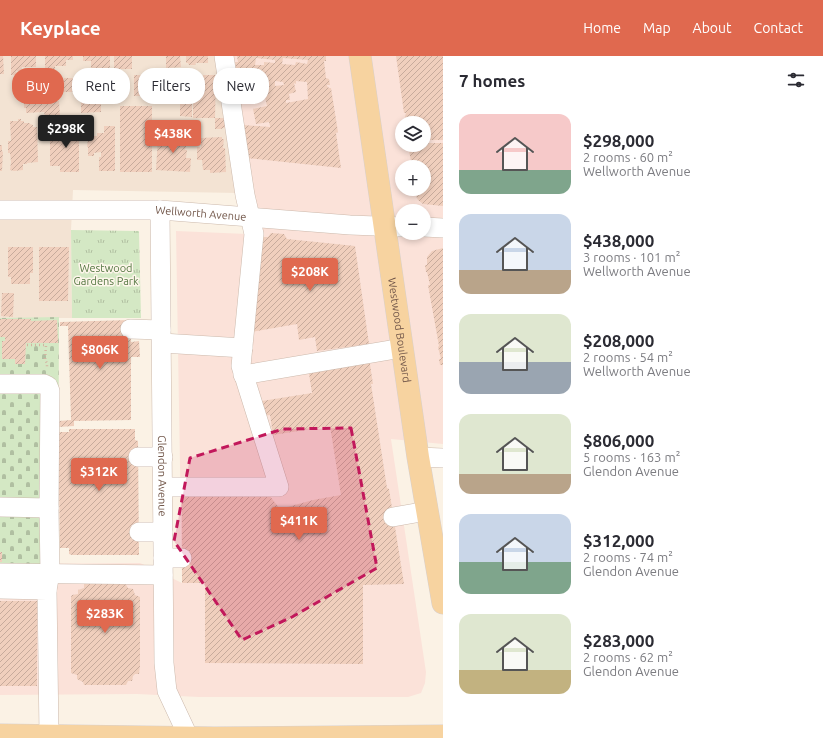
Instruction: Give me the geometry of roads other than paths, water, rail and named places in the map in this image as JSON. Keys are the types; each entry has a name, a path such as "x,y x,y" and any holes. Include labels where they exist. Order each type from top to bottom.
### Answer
{"main road":[{"name":"Westwood Boulevard","path":"360,56 393,226 402,348 418,457 443,603"},
{"path":"0,735 214,738 443,736"}],"street":[{"path":"163,487 279,487 241,366 254,234 245,196 224,56"},
{"name":"Wellworth Avenue","path":"0,210 160,210 393,226"},
{"name":"Glendon Avenue","path":"160,210 164,662 167,691 188,737"},
{"path":"431,227 443,228"},
{"path":"130,329 161,336 243,348"},
{"path":"243,375 402,348"},
{"path":"0,384 44,384 50,391 48,735"},
{"path":"138,457 163,457"},
{"path":"418,457 443,458"},
{"path":"0,507 49,508"},
{"path":"393,517 427,511"},
{"path":"139,532 163,532"},
{"path":"0,589 163,566 182,558"},
{"path":"0,573 49,581"}],"park label":[{"name":"Westwood Gardens Park","path":"106,274"}]}
